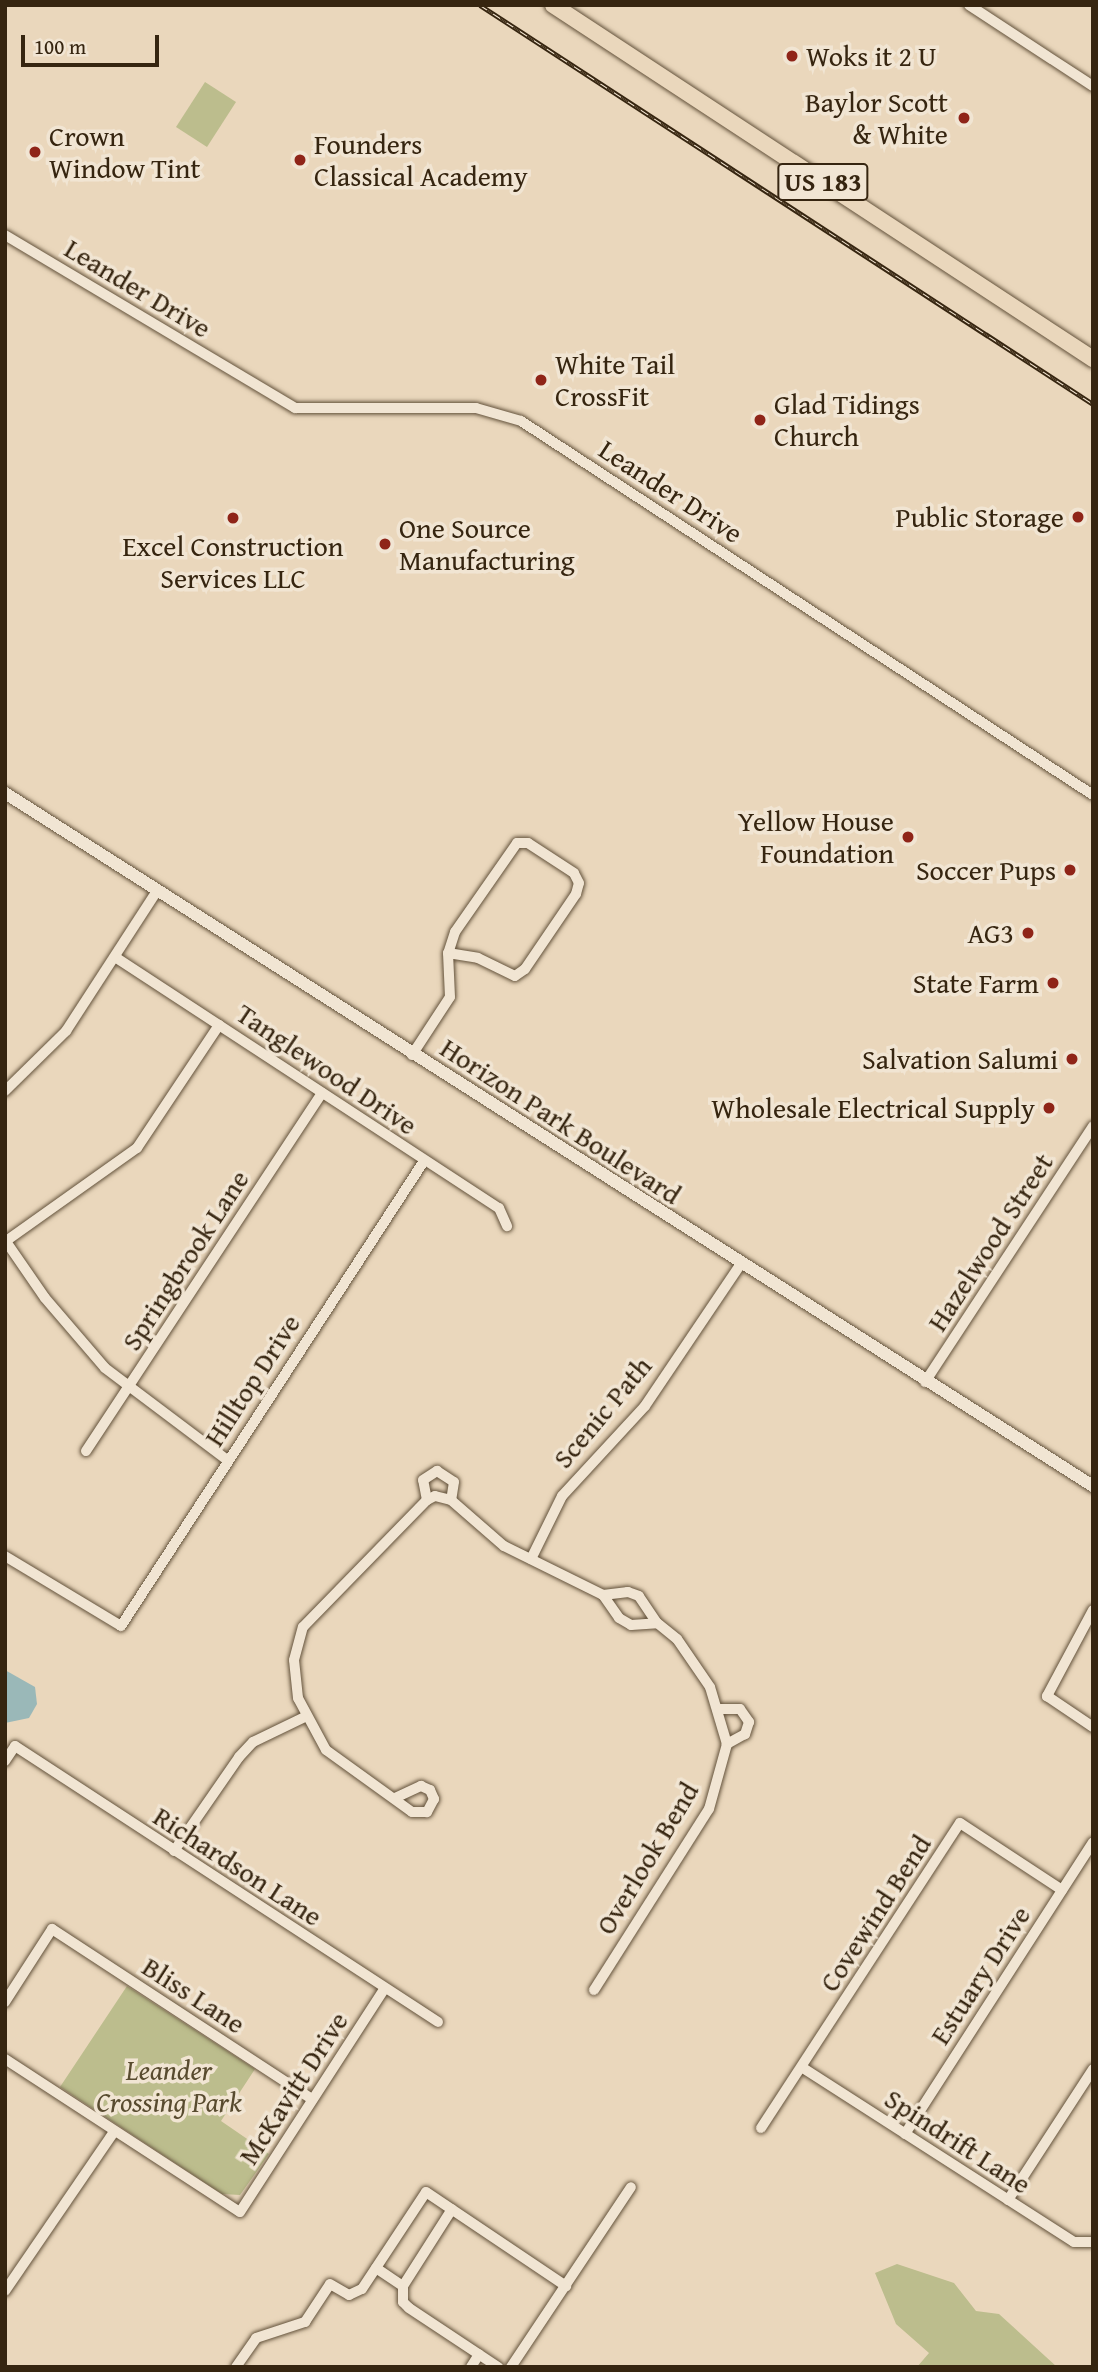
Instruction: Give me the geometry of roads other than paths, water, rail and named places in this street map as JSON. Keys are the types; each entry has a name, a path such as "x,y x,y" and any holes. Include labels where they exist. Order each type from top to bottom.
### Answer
{"main road":[{"name":"US 183","path":"562,8 1093,359"}],"street":[{"path":"969,5 1093,86"},
{"name":"Leander Drive","path":"5,235 295,408 476,408 522,421 1093,795"},
{"name":"Horizon Park Boulevard","path":"5,793 740,1265 1093,1486"},
{"path":"412,1055 450,997 448,953 455,932 517,843 528,843 574,873 579,883 576,894 525,969 515,976 478,958 448,953"},
{"path":"5,1091 55,1045 158,891"},
{"name":"Tanglewood Drive","path":"115,957 499,1208 507,1226"},
{"path":"219,1026 136,1148 6,1240 70,1329 128,1388 227,1460"},
{"name":"Springbrook Lane","path":"86,1451 322,1093"},
{"name":"Hazelwood Street","path":"925,1382 1093,1126"},
{"name":"Hilltop Drive","path":"5,1556 121,1626 424,1161"},
{"name":"Scenic Path","path":"531,1559 562,1496 645,1406 740,1265"},
{"name":"Overlook Bend","path":"395,1798 334,1757 305,1717 293,1660 303,1628 427,1500 423,1480 437,1471 454,1482 451,1500 505,1546 603,1595 619,1618 631,1625 657,1623"},
{"path":"427,1500 435,1496 451,1500"},
{"name":"Overlook Bend","path":"594,1990 709,1809 727,1744 720,1709 699,1668 677,1639 657,1623 639,1596 628,1592 603,1595"},
{"path":"1093,1610 1047,1696 1093,1727"},
{"name":"Overlook Bend","path":"720,1709 740,1709 749,1722 745,1734 727,1744"},
{"path":"174,1851 246,1750 305,1717"},
{"name":"Richardson Lane","path":"5,1760 15,1746 438,2022"},
{"name":"Covewind Bend","path":"761,2128 803,2068 960,1823 1062,1889"},
{"name":"Estuary Drive","path":"905,2134 1093,1842"},
{"name":"Bliss Lane","path":"5,2002 52,1929 312,2099"},
{"name":"McKavitt Drive","path":"114,2132 240,2212 384,1989"},
{"path":"5,2060 114,2132 5,2291"},
{"name":"Spindrift Lane","path":"803,2068 1074,2242 1093,2242"},
{"path":"1008,2200 1093,2070"},
{"path":"511,2367 631,2187"},
{"path":"236,2367 256,2338 305,2322 330,2284 355,2294 376,2268 426,2192 566,2286"},
{"path":"452,2209 403,2286 403,2302 498,2367"},
{"path":"376,2268 403,2286"},
{"path":"471,2367 479,2354"}],"water":[{"path":"5,1670 35,1687 37,1704 29,1718 5,1723"}],"railway":[{"path":"480,5 1093,404"}],"place":[{"name":"Woks it 2 U","path":"792,56"},
{"name":"Baylor Scott & White","path":"964,118"},
{"name":"Crown Window Tint","path":"35,152"},
{"name":"Founders Classical Academy","path":"300,160"},
{"name":"White Tail CrossFit","path":"541,380"},
{"name":"Glad Tidings Church","path":"760,420"},
{"name":"Public Storage","path":"1078,517"},
{"name":"Excel Construction Services LLC","path":"233,518"},
{"name":"One Source Manufacturing","path":"385,544"},
{"name":"Yellow House Foundation","path":"908,837"},
{"name":"Soccer Pups","path":"1070,870"},
{"name":"AG3","path":"1028,933"},
{"name":"State Farm","path":"1053,983"},
{"name":"Salvation Salumi","path":"1072,1059"},
{"name":"Wholesale Electrical Supply","path":"1049,1108"}],"park label":[{"name":"Leander Crossing Park","path":"169,2086"}]}
